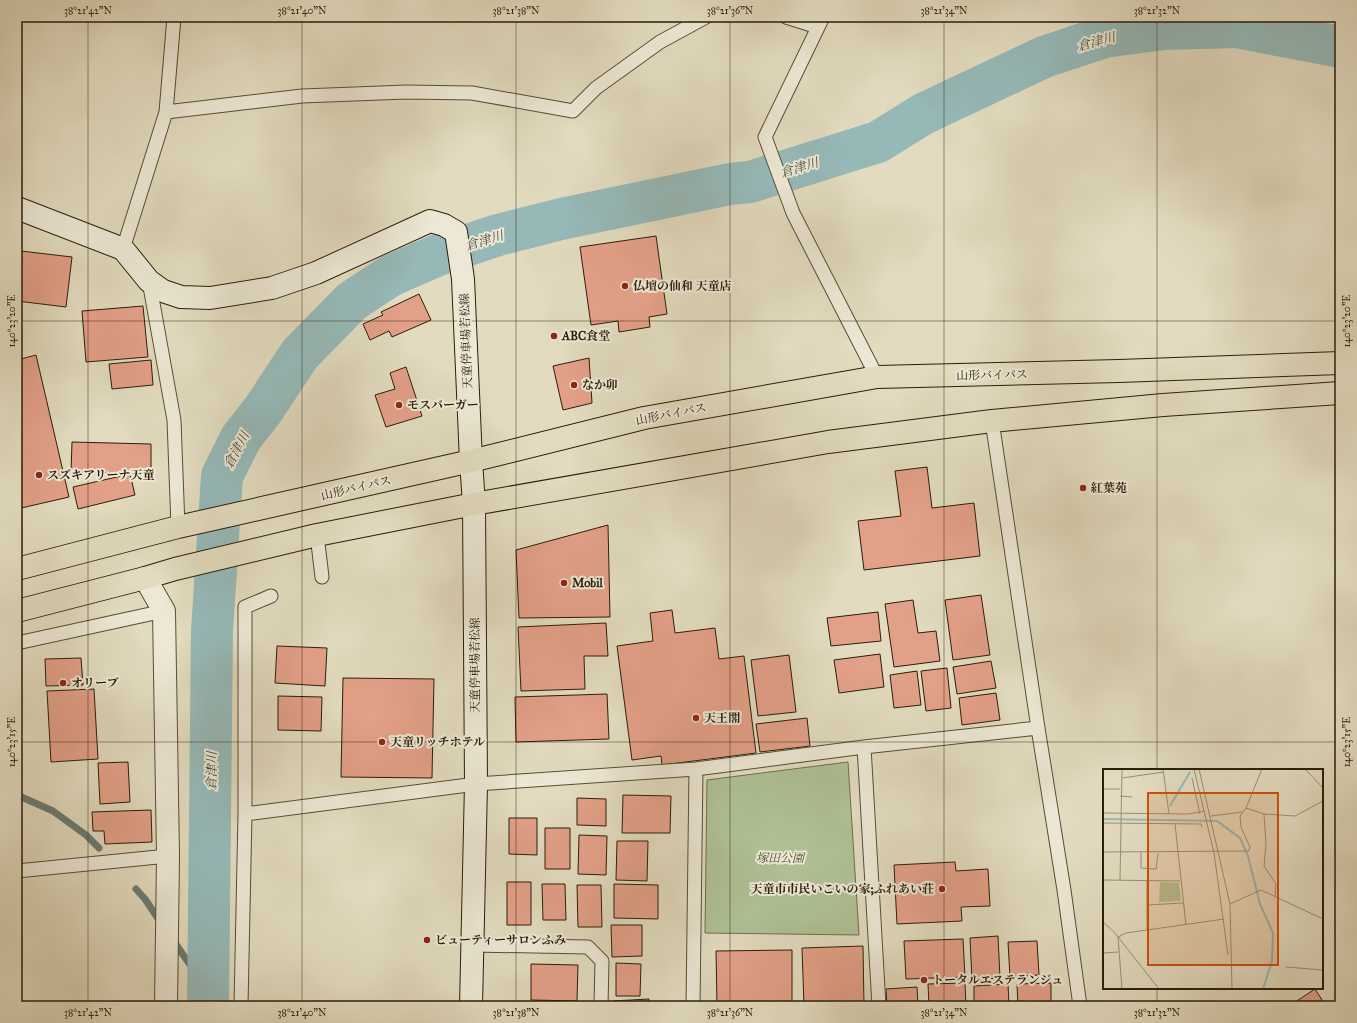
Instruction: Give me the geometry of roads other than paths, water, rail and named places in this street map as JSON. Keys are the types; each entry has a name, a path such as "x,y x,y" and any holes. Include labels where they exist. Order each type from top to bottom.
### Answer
{"highway":[{"name":"山形バイパス","path":"17,569 156,533 471,461 644,418 877,378 1340,363"},
{"path":"17,611 175,569 317,535 474,504 828,442 992,421 1163,405 1340,393"}],"main road":[{"name":"天童停車場若松線","path":"17,208 123,249 149,281 163,291 182,297 210,298 272,288 316,273 430,221 444,225 456,232 463,279 474,504 476,784 471,1006"},
{"path":"144,578 164,611 168,856 166,1006"}],"lane":[{"path":"123,249 166,112 174,17"},
{"path":"166,112 302,96 406,92 472,93 573,111 596,88 660,42 706,17"},
{"path":"786,17 821,22 765,137 793,213 877,378"},
{"path":"149,281 174,420 178,528"},
{"path":"992,421 1064,890 1080,1006"},
{"path":"317,535 322,577"},
{"path":"240,1006 245,814 245,607 271,596"},
{"path":"17,643 164,611"},
{"path":"245,814 476,784 696,769 864,747 1038,728"},
{"path":"864,747 879,1006"},
{"path":"693,1006 696,769"},
{"path":"17,871 168,856"},
{"path":"472,945 588,947 602,961 601,1006"}],"waterway":[{"name":"倉津川","path":"208,1006 212,631 222,476 241,438 263,410 300,354 352,301 390,276 438,255 498,235 561,219 730,184 750,182 878,142 923,114 1044,57 1104,37 1164,29 1236,27 1340,47"},
{"path":"17,795 53,811 86,835 99,848"},
{"path":"136,889 145,899 161,923"},
{"path":"173,940 208,991"}],"place":[{"name":"仏壇の仙和 天童店","path":"625,286"},
{"name":"ABC食堂","path":"554,336"},
{"name":"なか卯","path":"574,385"},
{"name":"モスバーガー","path":"399,405"},
{"name":"スズキアリーナ天童","path":"39,475"},
{"name":"紅葉苑","path":"1083,488"},
{"name":"Mobil","path":"564,583"},
{"name":"オリーブ","path":"63,683"},
{"name":"天王閣","path":"696,718"},
{"name":"天童リッチホテル","path":"382,742"},
{"name":"天童市市民いこいの家;ふれあい荘","path":"942,889"},
{"name":"ビューティーサロンふみ","path":"427,940"},
{"name":"トータルエステランジュ","path":"924,980"}],"park label":[{"name":"塚田公園","path":"780,858"}]}
